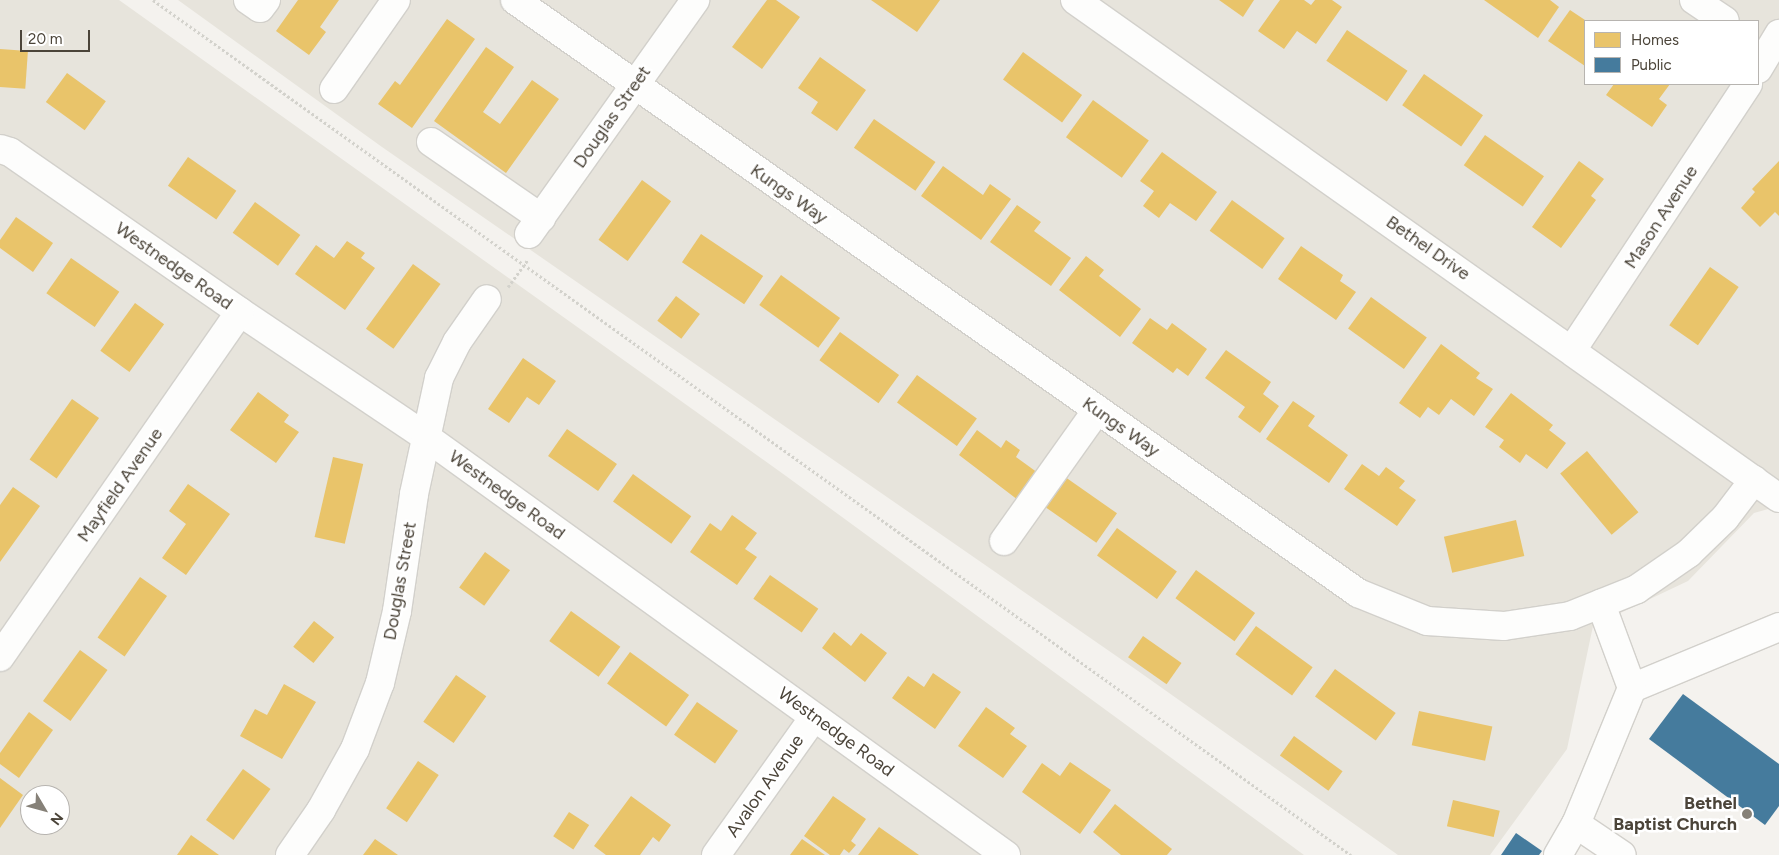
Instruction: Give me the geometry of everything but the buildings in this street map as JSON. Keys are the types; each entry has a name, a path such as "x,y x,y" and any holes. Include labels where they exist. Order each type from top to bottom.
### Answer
{"street":[{"path":"248,0 260,8 266,0"},
{"path":"334,89 396,0"},
{"name":"Kungs Way","path":"514,0 1358,594 1427,621 1504,626 1570,616 1637,589 1689,553 1725,518 1754,480"},
{"name":"Douglas Street","path":"535,226 695,0"},
{"name":"Bethel Drive","path":"1075,0 1779,498"},
{"path":"1694,0 1724,20"},
{"name":"Mason Avenue","path":"1572,350 1747,85"},
{"path":"431,142 535,226"},
{"name":"Westnedge Road","path":"0,149 10,152 240,312 426,437 1006,855"},
{"name":"Douglas Street","path":"290,855 322,810 355,749 380,683 397,611 414,494 439,378 457,342 486,299"},
{"name":"Mayfield Avenue","path":"0,657 240,312"},
{"path":"1004,542 1096,410"},
{"path":"1558,855 1576,824 1632,688 1601,604"},
{"path":"1632,688 1779,627"},
{"name":"Avalon Avenue","path":"716,855 814,717"},
{"path":"1576,824 1622,855"}],"path":[{"path":"153,0 1351,855"},
{"path":"486,299 505,292 537,247 535,226"}],"shaded area":[{"path":"0,0 119,0 786,476 1304,855 0,855"},
{"path":"178,0 1779,0 1779,506 1754,513 1688,581 1593,626 1567,749 1490,855 1398,855 1138,671 382,147"}],"place":[{"name":"Bethel Baptist Church","path":"1747,814"}]}
